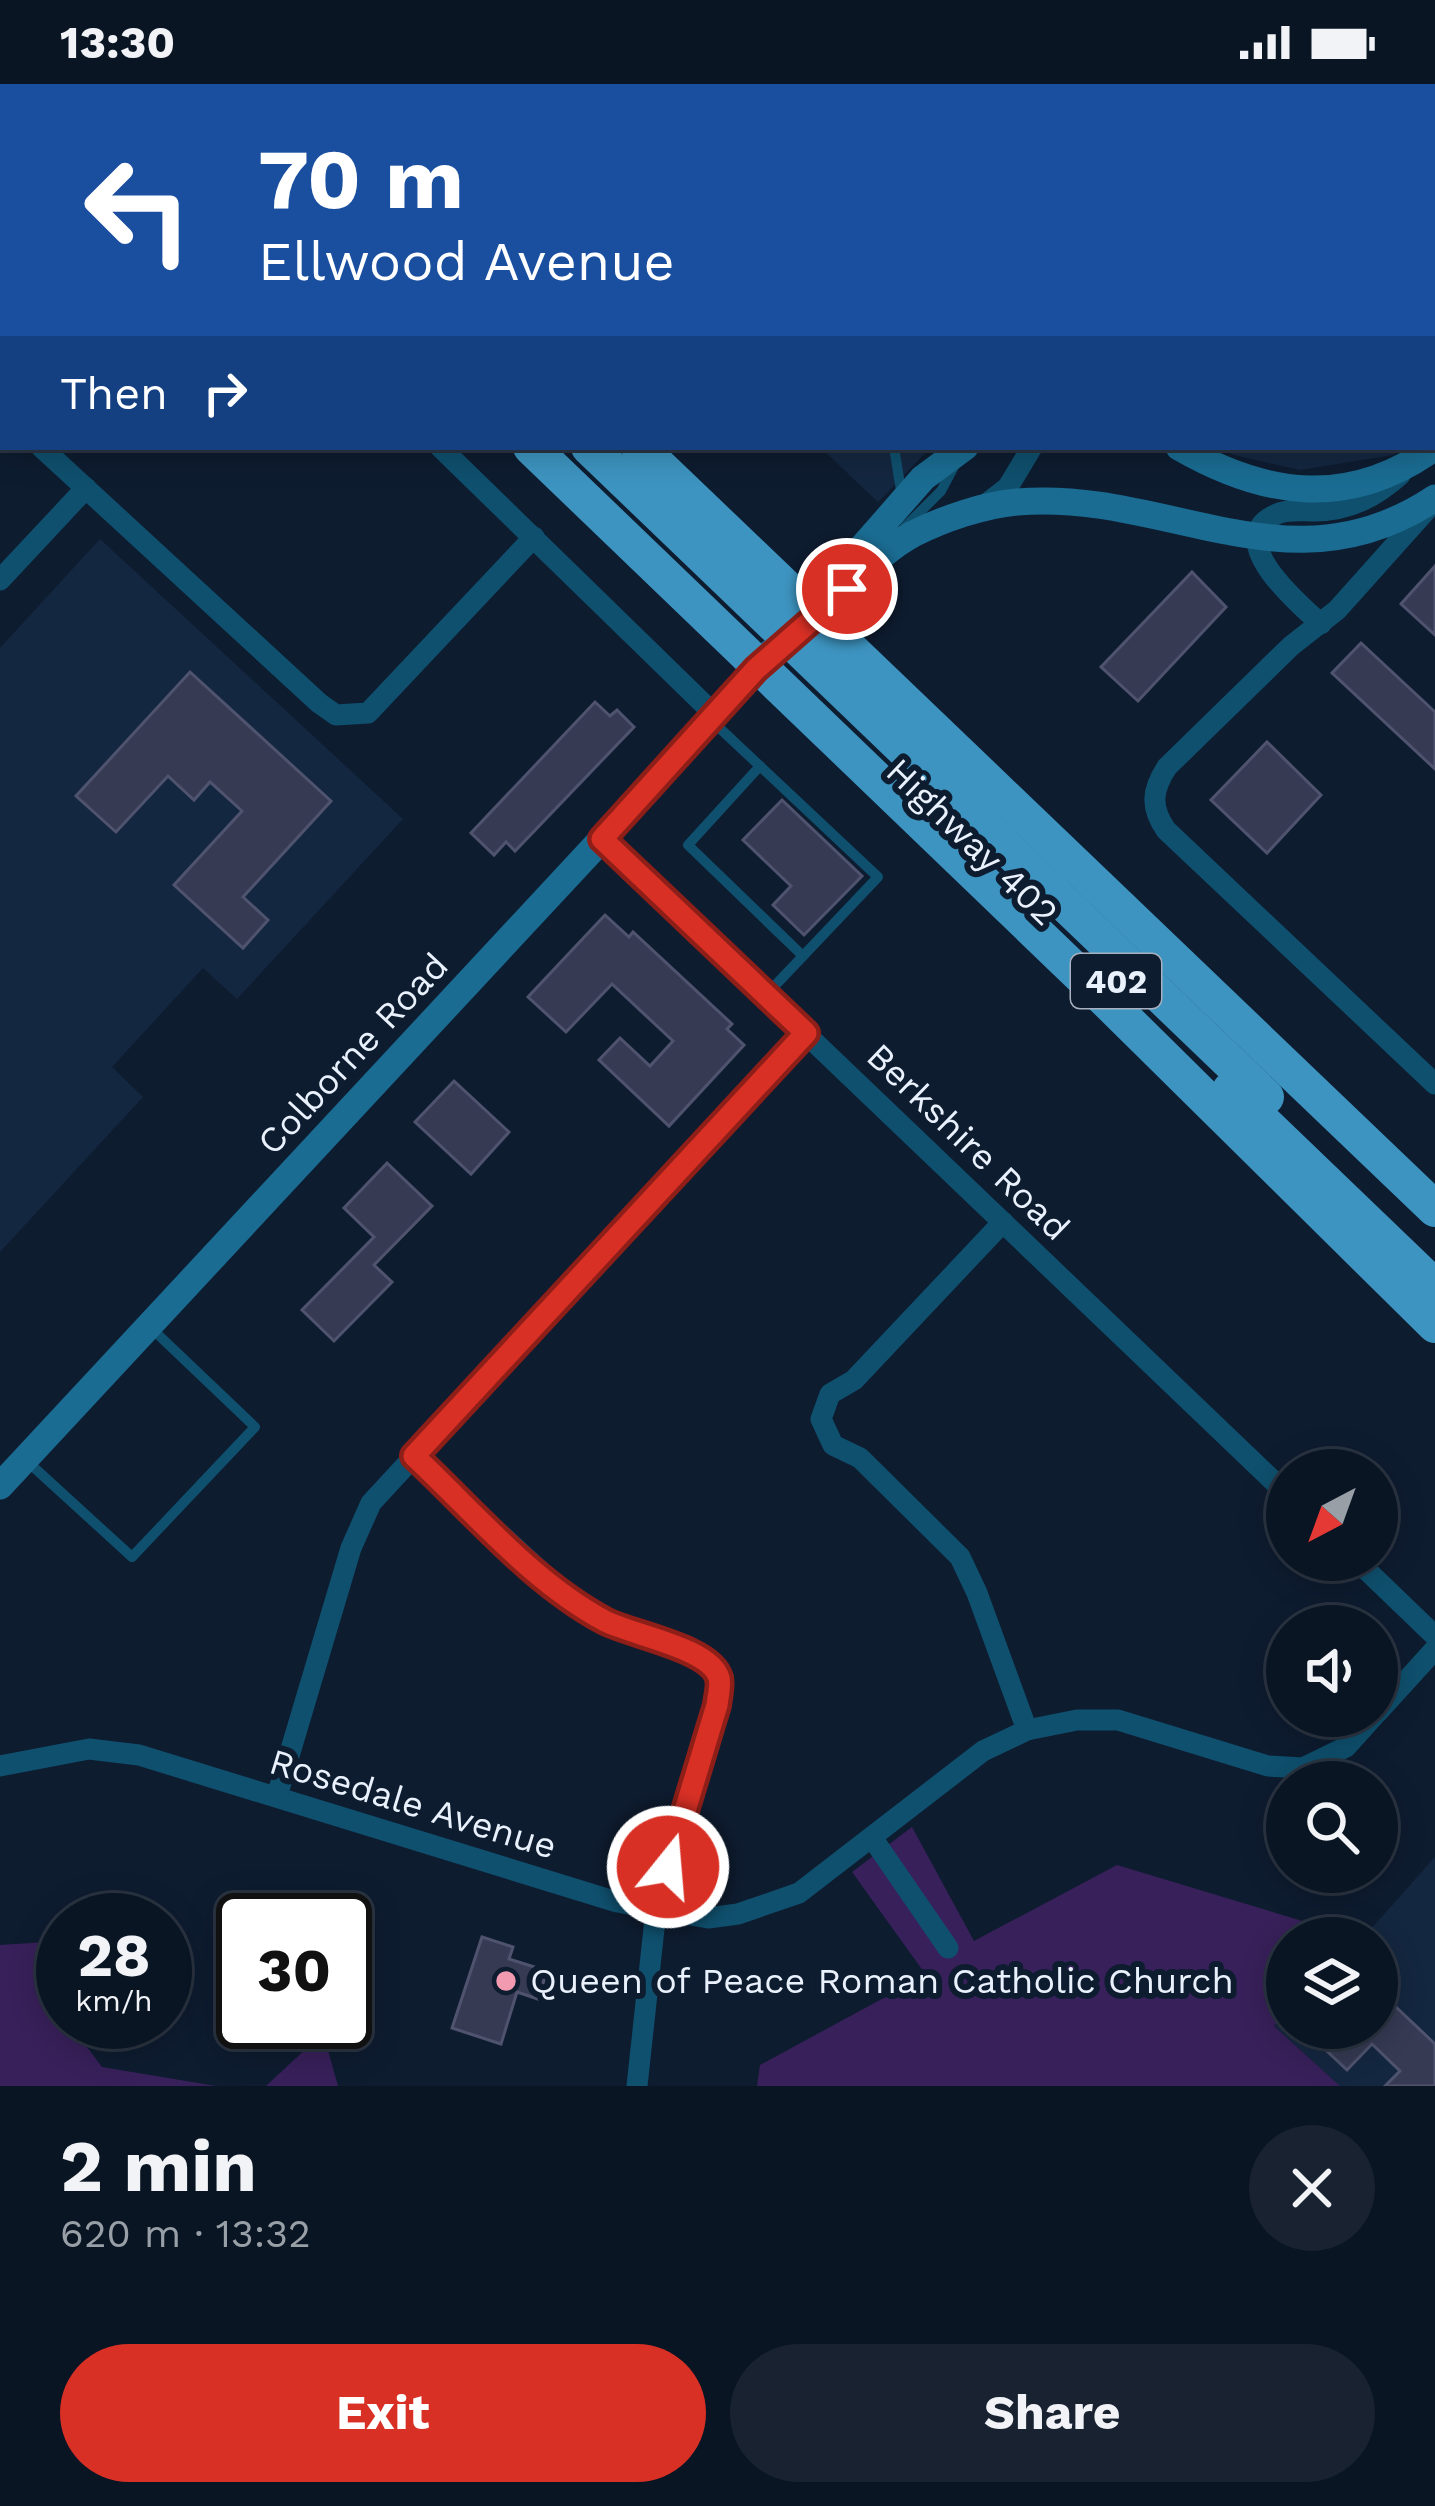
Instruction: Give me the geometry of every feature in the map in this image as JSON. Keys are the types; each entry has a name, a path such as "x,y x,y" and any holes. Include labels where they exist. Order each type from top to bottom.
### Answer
{"highway":[{"path":"535,450 780,645 1435,1261"},
{"name":"Highway 402","path":"563,450 780,645 1435,1209"},
{"path":"593,450 1435,1324"},
{"name":"Highway 402","path":"641,450 780,645 1435,1288"}],"street":[{"path":"44,450 336,715 368,713 534,537"},
{"path":"443,450 712,716"},
{"name":"Colborne Road","path":"1,1483 780,645 903,499 955,450"},
{"name":"Colborne Road","path":"780,645 880,557 915,533 969,513 1008,487 1030,450"},
{"path":"1185,450 1252,482 1327,490 1376,479 1429,451"},
{"path":"1321,624 1263,563 1259,538 1273,516 1354,505 1429,451"},
{"path":"0,580 86,488"},
{"path":"969,513 1017,502 1100,506 1259,538 1330,539 1399,520 1435,499"},
{"path":"1435,499 1321,624 1291,646 1167,767 1155,785 1154,800 1156,815 1166,830 1435,1084"},
{"name":"Berkshire Road","path":"602,839 1266,1474"},
{"path":"277,1796 357,1531 380,1492 806,1033"},
{"path":"1003,1222 854,1380 830,1394 821,1420 832,1445 860,1458 960,1557 1027,1730"},
{"path":"414,1456 574,1602 615,1626 699,1655 720,1680 717,1705 656,1910 637,2086"},
{"path":"1378,1581 1435,1636"},
{"name":"Rosedale Avenue","path":"1398,1689 1435,1648"},
{"name":"Rosedale Avenue","path":"0,1766 76,1750 112,1749 617,1902 708,1918 738,1914 799,1893 983,1751 1027,1730 1077,1720 1118,1720 1268,1766 1303,1768 1346,1747 1355,1737"},
{"path":"873,1839 948,1948"}],"lane":[{"path":"895,450 903,499"},
{"path":"880,557 948,482 955,471 956,450"},
{"path":"712,716 878,877 766,995"},
{"path":"760,766 688,844 803,956"},
{"path":"25,1460 132,1557 254,1427 149,1326"}],"shaded area":[{"path":"823,450 928,450 878,502"},
{"path":"1224,450 1399,450 1393,455 1300,470"},
{"path":"100,539 403,819 237,999 203,968 112,1067 143,1097 0,1252 0,648"},
{"path":"912,1827 974,1941 1117,1865 1289,1917 1266,1917 1266,2049 1299,2049 1340,2086 757,2086 760,2065 926,1975 852,1872"},
{"path":"1435,1857 1435,2086 1340,2086 1299,2049 1398,2049 1398,1917 1382,1917"},
{"path":"36,1943 36,2049 88,2049 102,2067 216,2086 0,2086 0,1945"},
{"path":"306,2049 328,2049 338,2086 266,2086"}],"building":[{"path":"1435,566 1435,635 1401,604"},
{"path":"1192,572 1226,607 1138,701 1101,667"},
{"path":"1361,643 1435,712 1435,769 1332,673"},
{"path":"190,672 331,801 243,897 268,920 243,948 174,885 242,811 210,782 194,800 168,776 116,832 76,796"},
{"path":"595,702 610,716 617,710 634,727 515,851 506,842 494,855 471,833"},
{"path":"1267,742 1321,795 1267,853 1211,800"},
{"path":"782,800 862,876 804,935 773,905 791,886 743,840"},
{"path":"605,915 629,937 633,932 732,1024 727,1029 744,1045 669,1126 599,1060 620,1038 650,1066 673,1041 612,984 566,1032 528,997"},
{"path":"454,1081 509,1132 471,1174 415,1122"},
{"path":"387,1163 432,1206 374,1265 392,1282 334,1341 302,1310 374,1237 344,1208"},
{"name":"Queen of Peace Roman Catholic Church","path":"482,1937 513,1947 509,1959 547,1971 538,1999 517,1992 501,2044 452,2028"},
{"path":"1398,2009 1435,2044 1435,2086 1385,2086 1400,2071 1377,2049 1398,2049"},
{"path":"1325,2049 1367,2049 1347,2070"}],"place":[{"name":"Queen of Peace Roman Catholic Church","path":"506,1981"}],"route":[{"path":"668,1867 717,1705 720,1680 716,1670 699,1655 615,1626 558,1591 414,1456 806,1033 602,839 756,669 847,589"}]}
